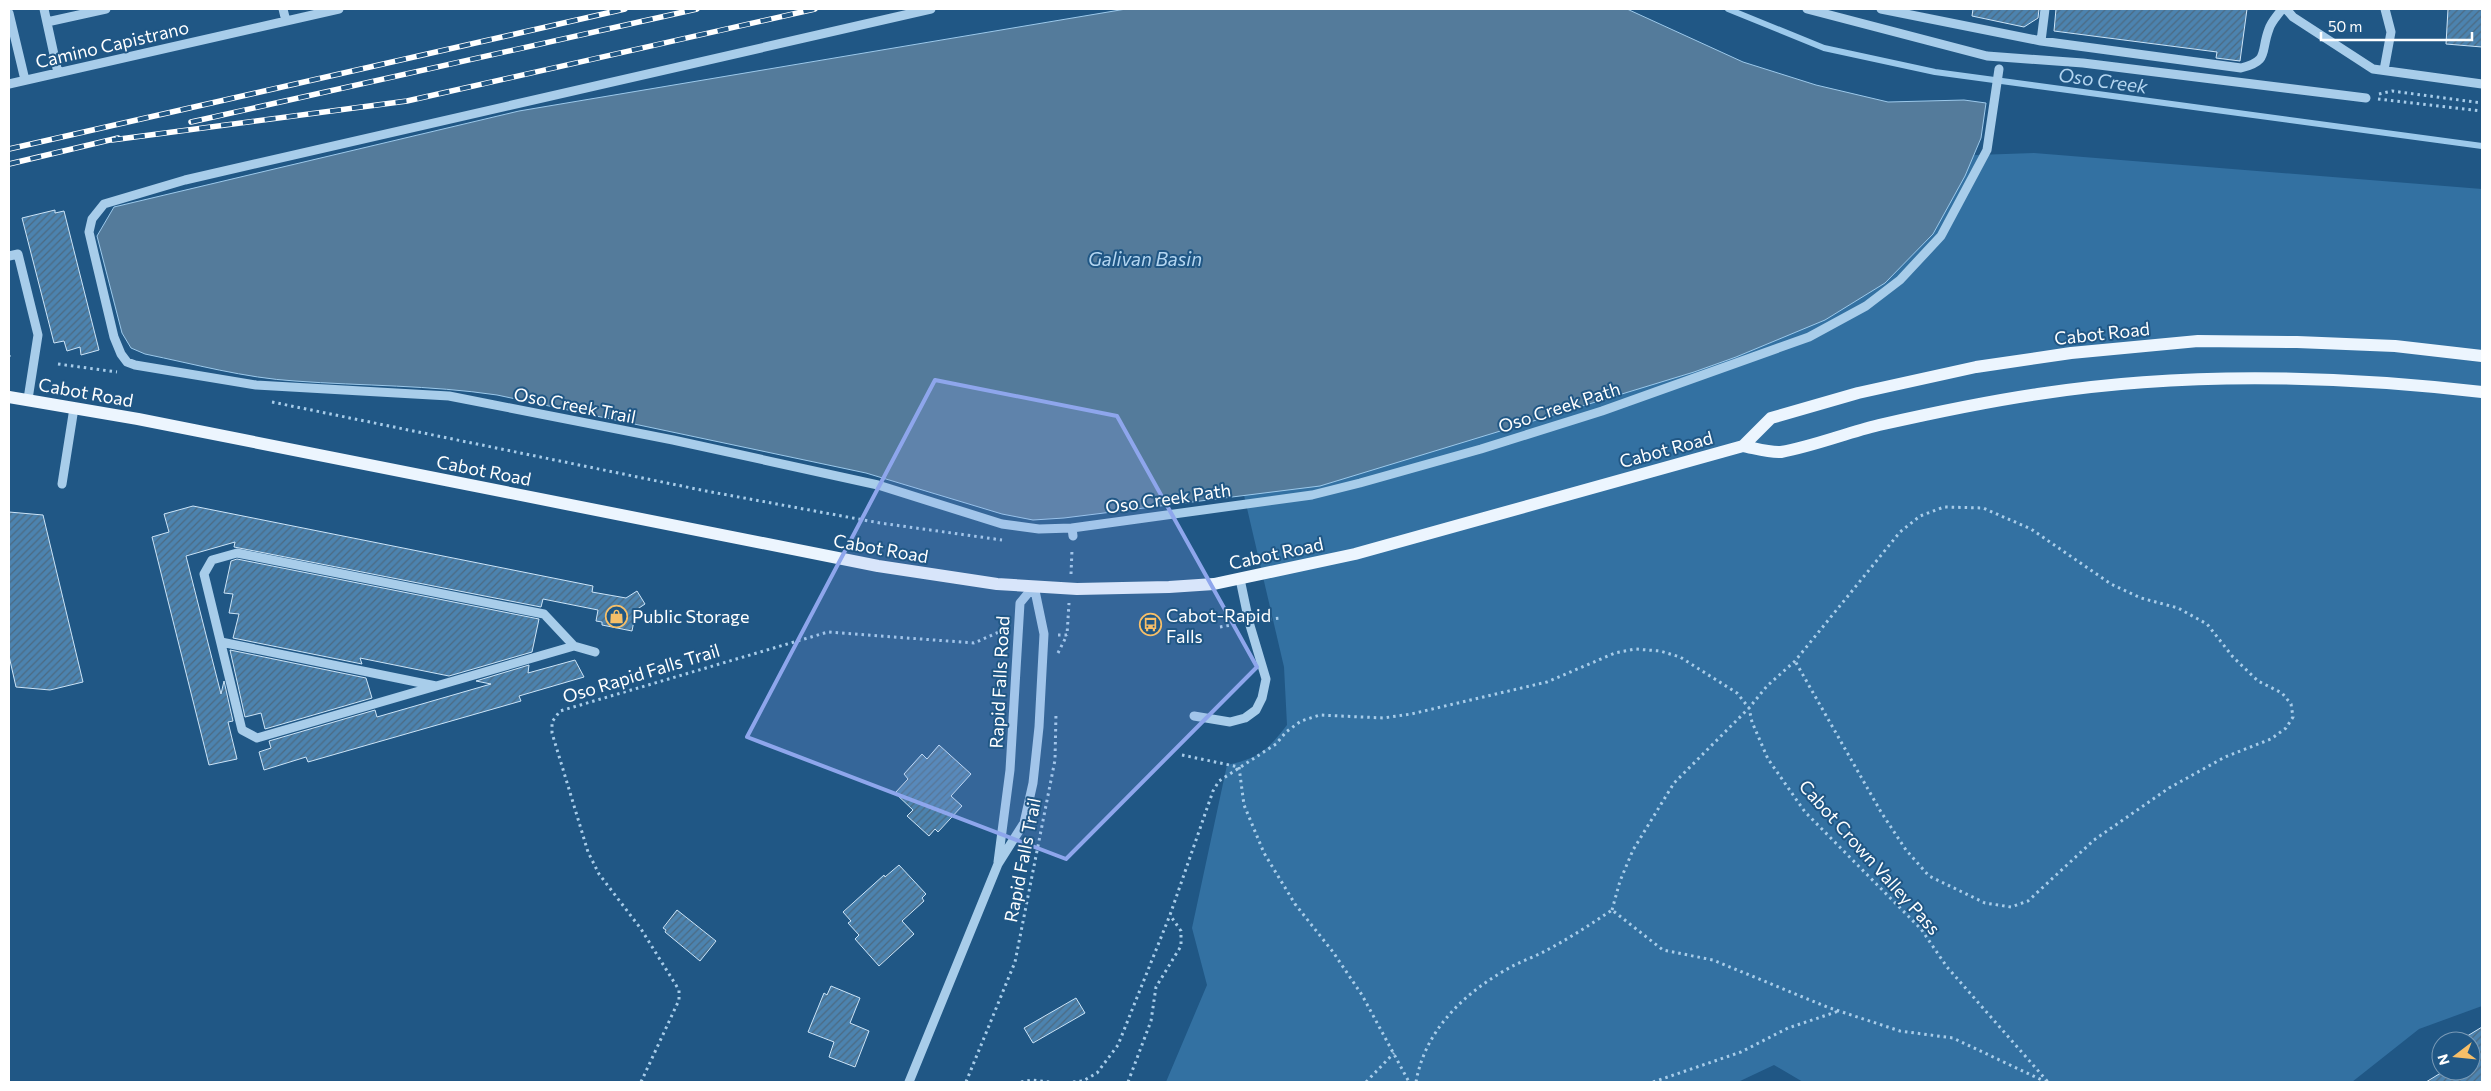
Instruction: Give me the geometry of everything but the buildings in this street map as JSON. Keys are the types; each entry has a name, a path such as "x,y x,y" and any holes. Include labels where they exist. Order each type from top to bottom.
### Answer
{"main road":[{"name":"Cabot Road","path":"1743,446 1771,418 1858,393 1976,367 2071,353 2198,341 2297,342 2394,346 2482,356"},
{"name":"Cabot Road","path":"9,398 74,408 860,563 997,584 1078,589 1169,587 1240,579 1355,554 1743,446 1779,452 1858,430 1963,406 2071,389 2199,378 2336,379 2395,382 2482,392"}],"street":[{"path":"44,9 58,73"},
{"path":"47,22 106,9"},
{"path":"283,9 286,21"},
{"name":"Camino Capistrano","path":"9,84 339,9"},
{"path":"135,366 127,362 121,354 114,337 89,232 92,219 104,204 185,180 931,9"},
{"path":"1807,9 1969,51 2001,63 2083,63 2366,98"},
{"path":"1881,9 2041,41 2241,68 2256,64 2263,56 2269,28 2282,9"},
{"path":"2041,41 2045,9"},
{"path":"2286,9 2293,17 2374,69 2482,84"},
{"path":"2384,70 2391,32 2385,9"},
{"path":"9,13 25,80"},
{"name":"Oso Creek Path","path":"1072,532 1312,495 1360,483 1482,449 1602,411 1809,337 1866,306 1900,280 1941,236 1987,150 2001,63"},
{"path":"9,256 18,254 38,335 28,400"},
{"name":"Oso Creek Trail","path":"135,366 256,385 449,396 673,440 878,485 1002,524 1072,532"},
{"path":"62,484 74,408"},
{"path":"574,646 257,738 242,730 204,574 212,560 237,552 544,614 574,646 595,652"},
{"path":"1194,716 1230,722 1245,718 1256,710 1262,698 1266,679 1249,622 1240,579"},
{"name":"Rapid Falls Road","path":"998,864 1010,770 1020,603 1034,586"},
{"name":"Rapid Falls Road","path":"909,1082 998,864 1024,823 1034,784 1044,634 1034,586"},
{"path":"221,642 438,686"}],"path":[{"path":"2366,98 2392,91 2482,103"},
{"path":"2366,98 2482,111"},
{"path":"58,364 121,372 135,366"},
{"path":"266,400 524,455 706,491 897,525 998,541 1005,539"},
{"path":"1416,1082 1419,1066 1432,1038 1449,1012 1476,989 1510,968 1586,928 1612,910 1620,880 1633,850 1674,783 1749,708 1767,686 1795,662 1900,532 1920,516 1944,507 1983,508 2031,529 2111,584 2141,598 2178,608 2207,624 2233,658 2258,680 2282,692 2291,704 2293,717 2286,728 2271,739 2225,757 2169,788 2094,840 2028,901 2011,907 1985,903 1930,876 1906,850 1881,812 1795,662"},
{"name":"Oso Rapid Falls Trail","path":"641,1082 679,1000 679,990 641,929 599,874 588,852 552,733 552,722 560,711 828,632 974,643 999,632 1018,632"},
{"path":"1056,658 1067,635"},
{"path":"1074,1082 1083,1081 1097,1073 1118,1045 1170,915 1213,791 1219,781 1276,744 1286,732 1301,721 1320,715 1383,718 1411,714 1547,682 1615,653 1635,649 1660,651 1680,657 1737,693 1749,708"},
{"name":"Rapid Falls Trail","path":"966,1082 1015,962 1055,760 1056,708"},
{"name":"Cabot Crown Valley Pass","path":"1749,708 1752,722 1768,759 1805,812 1920,929 1947,967 2047,1082"},
{"path":"1182,755 1239,767"},
{"path":"1239,767 1244,805 1264,853 1295,904 1333,952 1362,995 1409,1082"},
{"path":"1612,910 1663,950 1712,960 1839,1011 1900,1031 1952,1038 2047,1082"},
{"path":"1128,1082 1152,1021 1156,987 1181,946 1181,931 1170,915"},
{"path":"1653,1082 1741,1052 1788,1028 1839,1011"},
{"path":"1366,1082 1394,1053"},
{"path":"1021,1082 1032,1080 1050,1082"}],"highlighted area":[{"path":"935,380 1117,416 1257,667 1066,859 747,737"}],"shaded area":[{"path":"1149,9 1891,158 2034,153 2482,189 2482,1006 2419,1029 2352,1082 1803,1082 1774,1065 1738,1082 1166,1082 1207,985 1192,928 1227,765 1262,752 1287,725 1284,667 1236,461"}],"water":[{"name":"Galivan Basin","path":"1126,9 1627,9 1743,62 1816,85 1888,102 1964,100 1986,103 1981,138 1965,176 1933,234 1885,283 1825,320 1736,357 1694,372 1320,486 1064,518 1033,520 1002,514 866,473 497,395 422,387 320,383 257,377 220,370 145,354 131,348 122,333 97,236 114,207 519,111"}],"waterway":[{"name":"Oso Creek","path":"1728,9 1824,48 1935,72 2482,146"}],"railway":[{"path":"9,149 625,9"},
{"path":"191,122 697,9"},
{"path":"112,140 407,101 815,9"},
{"path":"9,164 118,138"}],"place":[{"name":"Public Storage","path":"616,616"},
{"name":"Cabot-Rapid Falls","path":"1150,625"}]}
